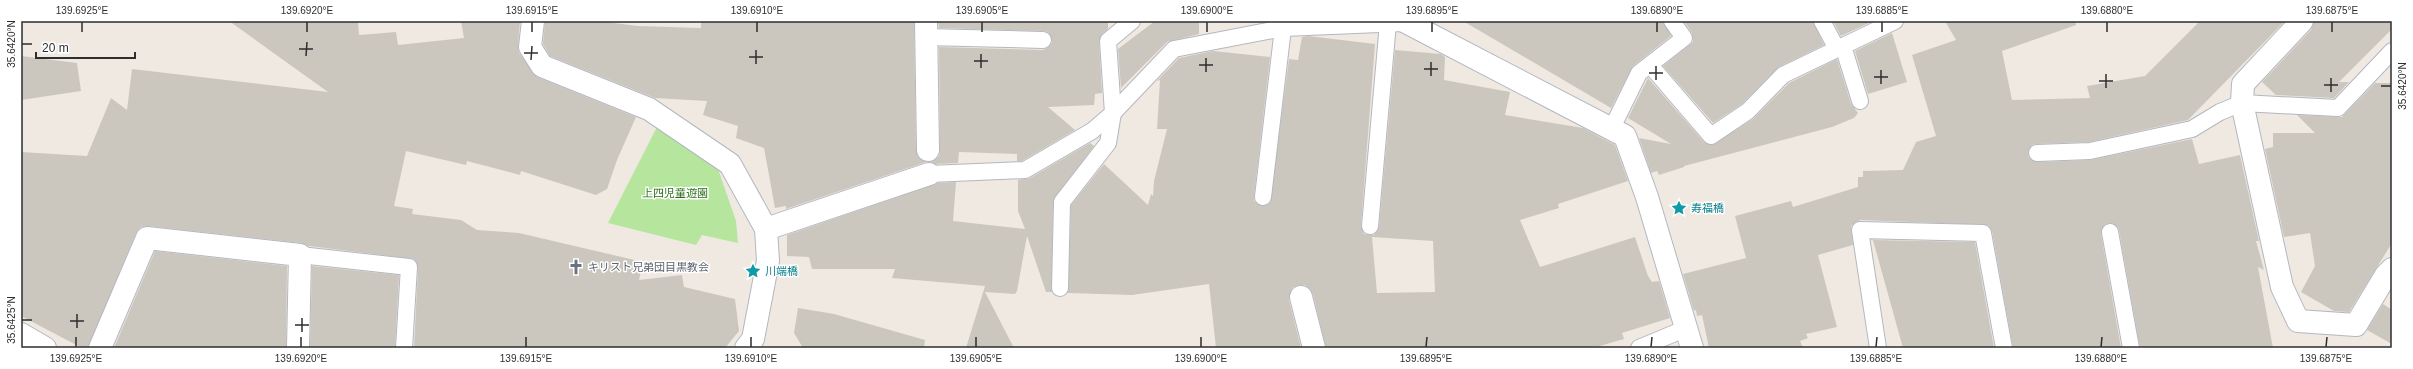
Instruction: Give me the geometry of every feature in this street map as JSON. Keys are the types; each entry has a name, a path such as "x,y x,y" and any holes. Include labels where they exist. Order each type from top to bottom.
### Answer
{"street":[{"path":"533,21 530,47 542,66 649,109 730,164 766,229 768,261 753,339 746,348"},
{"path":"2302,21 2243,84 2242,104 2282,287 2298,321 2356,325 2386,275 2392,269"},
{"path":"1399,22 1612,128 1625,136 1689,338"},
{"path":"926,29 928,150"},
{"path":"766,229 929,174"},
{"path":"100,348 147,238 300,255 298,348"},
{"path":"1301,297 1314,348"},
{"path":"21,334 46,348"}],"lane":[{"path":"1060,288 1062,202 1108,143 1113,113 1108,41 1132,21"},
{"path":"1612,128 1639,73 1684,38 1672,21"},
{"path":"1822,21 1840,48 1860,101"},
{"path":"1650,65 1711,136 1748,111 1783,75 1895,21"},
{"path":"929,174 1025,170 1092,131 1113,113 1174,49 1283,28 1399,22 1370,226"},
{"path":"1263,197 1283,28"},
{"path":"926,29 1043,40"},
{"path":"2037,153 2090,151 2192,129 2220,112 2242,104 2338,108 2392,51"},
{"path":"1878,348 1860,230 1983,233 2004,348"},
{"path":"2110,232 2131,348"},
{"path":"300,255 409,267 404,348"},
{"path":"1639,348 1689,338"}],"green space":[{"name":"上四児童遊園","path":"657,127 718,169 736,221 738,243 702,235 696,245 608,223"}],"building":[{"path":"229,21 358,21 359,35 396,32 398,45 464,38 461,21 520,21 518,46 519,53 537,77 636,117 617,160 607,189 596,195 521,171 520,175 467,161 466,165 406,151 394,206 413,209 412,214 461,220 477,230 519,233 643,262 639,280 682,275 684,287 735,299 739,331 725,348 414,348 418,268 414,259 309,246 301,243 148,226 141,227 136,233 88,348 82,348 21,316 21,152 87,156 111,98 127,110 132,69 328,92"},
{"path":"545,21 598,21 638,26 701,28 701,21 914,21 916,150 918,157 926,162 786,209 786,206 775,208 764,148 736,138 738,126 703,115 707,101 655,98 550,56 543,44"},
{"path":"938,21 1108,21 1108,29 1102,34 1099,41 1102,93 1095,94 1094,105 1048,107 1075,130 1022,161 1017,161 1017,154 959,152 958,163 936,164 931,162 939,156 940,150 939,47 1043,50 1051,45 1052,40 1048,32 1044,31 939,28"},
{"path":"1155,21 1199,21 1199,34 1167,42 1121,88 1118,49"},
{"path":"1463,21 1663,21 1671,36 1633,66 1611,108"},
{"path":"1684,21 1813,21 1824,45 1779,67 1742,104 1713,123 1663,66 1693,42 1692,33"},
{"path":"1833,21 1873,21 1841,36"},
{"path":"1945,21 2075,21 2076,25 2002,51 2012,100 2090,98 2087,86 2145,76 2200,21 2285,21 2188,120 2089,142 2036,144 2032,145 2028,153 2029,158 2037,162 2090,160 2192,139 2199,164 2240,155 2259,241 2256,241 2264,270 2258,267 2273,348 2140,348 2119,230 2117,226 2109,223 2104,225 2101,234 2121,348 2013,348 1992,231 1988,225 1860,220 1851,226 1853,245 1818,255 1837,327 1806,334 1808,338 1800,341 1803,348 1709,348 1702,315 1697,316 1696,310 1694,311 1683,274 1746,258 1735,216 1791,201 1793,207 1858,187 1858,177 1863,177 1863,171 1903,170 1916,142 1936,136 1912,55 1956,40"},
{"path":"2314,21 2392,21 2392,29 2339,82 2349,82 2334,98 2276,95 2262,82 2311,30"},
{"path":"1892,33 1907,82 1868,94 1855,51"},
{"path":"1308,36 1375,44 1361,225 1364,234 1374,235 1379,227 1395,50 1441,54 1445,57 1444,80 1510,92 1505,115 1583,128 1615,145 1628,181 1558,204 1559,208 1520,220 1540,267 1635,237 1648,276 1652,282 1659,281 1670,318 1622,333 1624,339 1593,348 1326,348 1313,294 1305,285 1298,285 1292,288 1289,300 1301,348 1216,348 1209,284 1132,295 1068,293 1071,205 1104,164 1148,205 1151,194 1153,196 1154,181 1167,129 1157,129 1160,80 1157,81 1179,58 1213,51 1270,57 1254,201 1262,206 1270,203 1289,59 1298,60 1302,37","holes":["1372,237 1433,241 1435,292 1377,293"]},
{"path":"21,56 77,63 81,91 21,100"},
{"path":"1837,59 1851,104 1858,113 1854,118 1832,127 1684,166 1659,175 1657,171 1651,173 1639,138 1671,144 1628,118 1648,78 1704,142 1712,145 1753,119 1789,83"},
{"path":"2375,83 2392,83 2392,243 2349,312 2334,311 2301,292 2315,266 2310,233 2284,237 2265,149 2273,147 2273,133 2315,133 2297,115 2342,117"},
{"path":"1090,143 1094,146 1053,201 1052,292 1046,292 1027,236 1017,291 1015,294 985,292 1014,348 966,348 985,286 892,278 895,269 812,269 809,257 787,256 787,235 937,183 956,182 953,221 1025,229 1018,211 1018,180 1030,178"},
{"path":"1873,240 1975,242 1994,348 1903,348"},
{"path":"155,251 287,266 286,348 114,348"},
{"path":"312,266 399,275 395,348 310,348"},
{"path":"2383,304 2392,310 2392,344 2367,330"},
{"path":"798,308 834,314 925,340 924,348 803,348 794,333"}],"place":[{"name":"寿福橋","path":"1679,208"},
{"name":"キリスト兄弟団目黒教会","path":"576,267"},
{"name":"川端橋","path":"753,271"}]}
